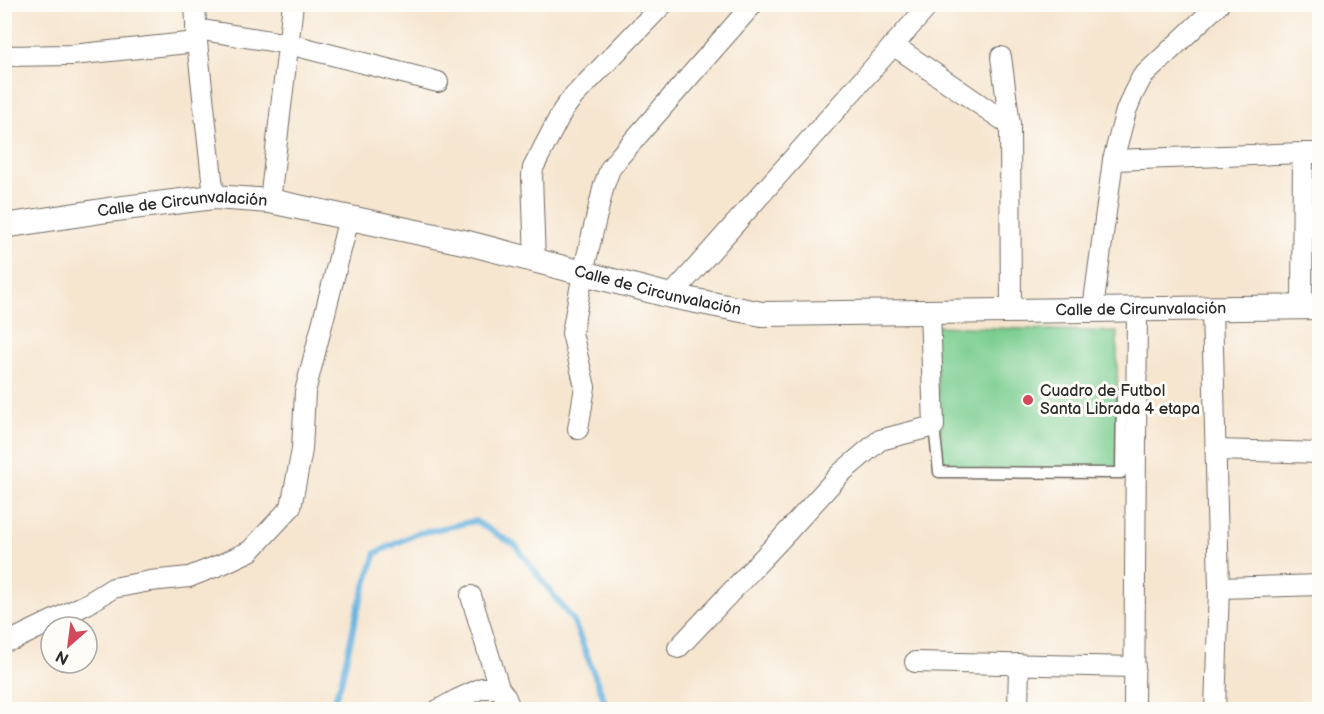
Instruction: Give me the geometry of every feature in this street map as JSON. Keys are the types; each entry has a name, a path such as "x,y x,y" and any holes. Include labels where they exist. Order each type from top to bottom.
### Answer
{"street":[{"path":"195,4 214,197"},
{"path":"270,201 293,4"},
{"path":"535,261 532,176 536,161 563,110 573,97 663,4"},
{"path":"578,429 585,387 572,333 583,273 610,169 753,4"},
{"path":"671,296 930,4"},
{"path":"1093,309 1113,160 1132,94 1142,77 1219,4"},
{"path":"4,56 72,55 197,36 290,44 438,82"},
{"path":"893,45 1010,125"},
{"path":"1001,57 1010,125 1011,311"},
{"path":"1113,160 1311,153 1311,307"},
{"name":"Calle de Circunvalación","path":"4,226 214,197 270,201 468,243 671,296 762,314 1311,307"},
{"path":"4,642 15,639 87,604 113,588 189,577 222,564 250,550 291,507 302,450 305,392 349,218"},
{"path":"1212,308 1219,588 1215,710"},
{"path":"1134,710 1137,309"},
{"path":"678,648 841,473 880,440 934,426 930,311"},
{"path":"1216,450 1320,453"},
{"path":"1219,588 1320,585"},
{"path":"471,596 499,688 511,710"},
{"path":"915,662 1135,667"},
{"path":"1018,710 1019,664"},
{"path":"438,710 482,688 499,688"}],"lane":[{"path":"934,426 939,472 1121,473 1122,393"}],"green space":[{"name":"Cuadro de Futbol Santa Librada 4 etapa","path":"934,326 1117,332 1118,471 942,469"}],"waterway":[{"path":"331,710 341,682 358,608 376,553 416,534 475,521 515,545 574,622 608,710"}],"place":[{"name":"Cuadro de Futbol Santa Librada 4 etapa","path":"1028,400"}]}
